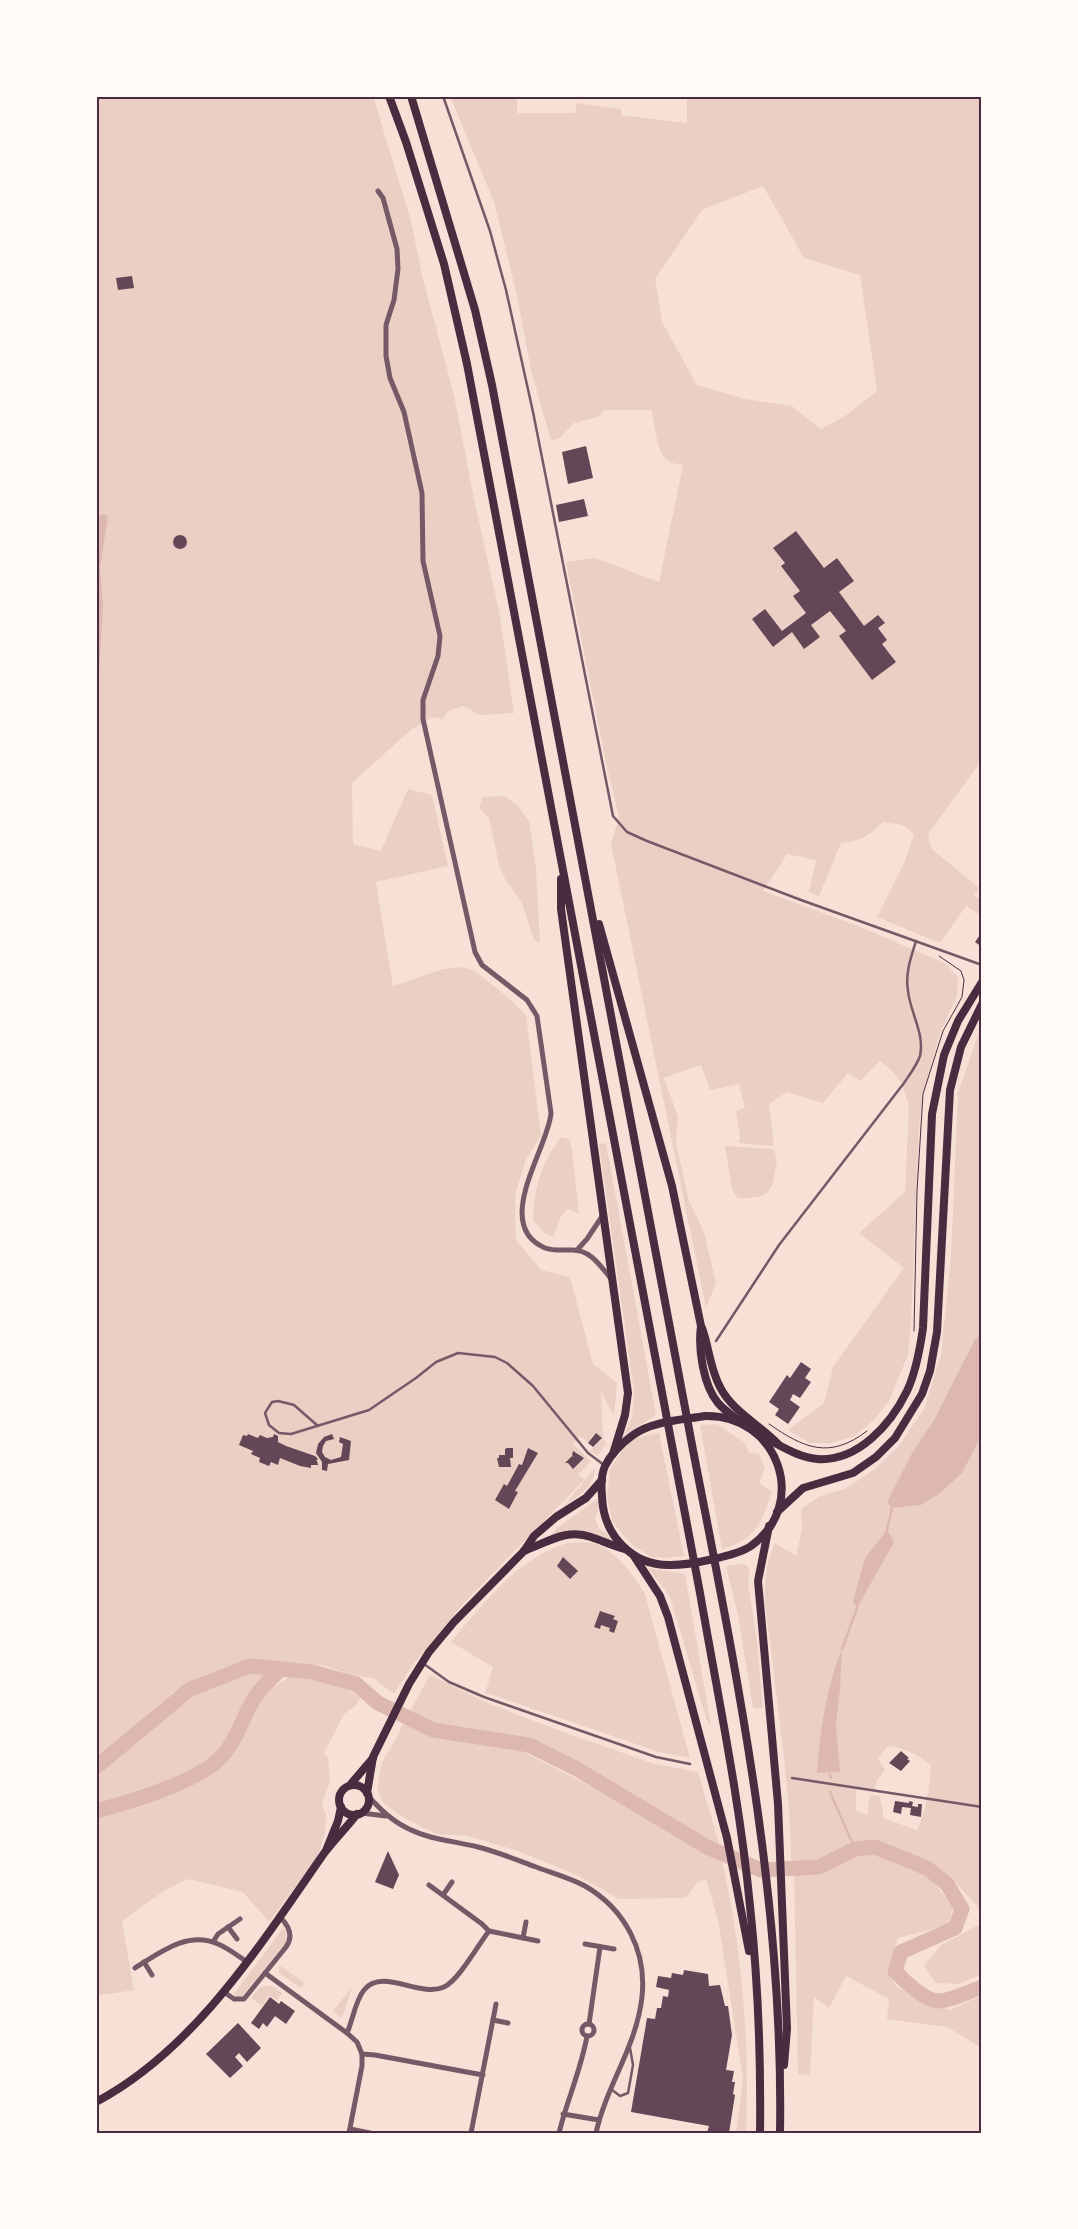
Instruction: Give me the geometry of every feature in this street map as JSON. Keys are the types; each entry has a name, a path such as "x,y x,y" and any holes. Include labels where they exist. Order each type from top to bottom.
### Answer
{"main road":[{"path":"389,96 406,142 444,264 467,364 698,1583 740,1825 750,1906 761,2077 760,2133"},
{"path":"411,96 475,310 490,376 513,488 693,1450 726,1614 762,1828 771,1909 779,2031 781,2102"},
{"path":"560,857 561,909 628,1393 626,1414 613,1454"},
{"path":"585,876 672,1186 701,1326 709,1347 715,1378 731,1403 778,1444"},
{"path":"701,1326 699,1338 707,1380 712,1392 721,1406 761,1436 798,1454 816,1458 845,1454 856,1449 879,1431 907,1390 921,1341 928,1232 927,1194 932,1114 941,1067 958,1021 982,982"},
{"path":"634,1556 658,1564 674,1565 733,1555 750,1546 769,1526 777,1512 803,1488 853,1473 876,1457 895,1438 922,1394 930,1371 938,1332 950,1090 961,1047 982,1004"},
{"path":"742,1423 726,1417 705,1416 645,1428 632,1436 613,1454 605,1466 602,1480 602,1504 605,1519 614,1536 634,1556 651,1579 665,1608 735,1875 756,1985"},
{"path":"761,1436 774,1455 779,1468 781,1488 777,1512"},
{"path":"96,2102 163,2054 186,2033 224,1992 280,1917 326,1850 338,1821 341,1792 350,1785 373,1757 422,1662 454,1622 524,1551 542,1529 589,1495 602,1480"},
{"path":"769,1526 758,1580 779,1832 787,2029 780,2133"},
{"path":"524,1551 552,1538 572,1535 592,1537 625,1549"},
{"path":"326,1850 368,1804 367,1794 373,1757"},
{"path":"350,1785 358,1785 367,1794"},
{"path":"340,1806 346,1812 359,1813"}],"street":[{"path":"378,191 383,198 397,249 398,268 394,300 386,325 386,356 390,378 406,419 422,493 423,561 440,636 438,656 423,700 423,719 475,952 482,966 527,1000 537,1016 552,1113 549,1127 525,1186 523,1198 525,1226 532,1238 543,1247 556,1250 577,1250 592,1257 614,1283"},
{"path":"577,1250 603,1215"},
{"path":"367,1794 386,1816"},
{"path":"359,1813 386,1816 426,1836 487,1849 572,1880 592,1891 608,1903 620,1916 630,1932 641,1965 642,1998 630,2047 610,2088 596,2133"},
{"path":"443,1895 452,1882"},
{"path":"430,1886 489,1931 538,1941"},
{"path":"224,1992 236,2000 244,1999 290,1940 287,1925 280,1917"},
{"path":"213,1942 218,1934 240,1919"},
{"path":"523,1938 526,1922"},
{"path":"228,1927 237,1939"},
{"path":"347,2033 361,1995 367,1986 380,1981 431,1990 446,1986 456,1976 489,1931"},
{"path":"135,1968 170,1947 183,1942 198,1940 213,1942 247,1962"},
{"path":"585,1944 614,1949"},
{"path":"559,2133 583,2061 587,2036 594,2032 589,2024 600,1947"},
{"path":"144,1962 152,1974"},
{"path":"265,1973 357,2042 362,2054 362,2066 350,2131 370,2133"},
{"path":"471,2133 496,2004"},
{"path":"493,2020 508,2023"},
{"path":"362,2054 483,2075"},
{"path":"564,2114 599,2120"}],"lane":[{"path":"442,96 490,231 506,290 533,412 613,816 624,830 634,836 982,965"},
{"path":"716,1341 779,1245 904,1083 918,1062 920,1038 910,1001 907,980 908,967 916,941"},
{"path":"318,1426 289,1403 272,1402 265,1413 269,1426 279,1433 291,1434 318,1426 369,1410 436,1362 458,1353 494,1357 507,1363 533,1386 588,1453 605,1466"},
{"path":"422,1662 449,1682 484,1697 656,1758 690,1764"},
{"path":"792,1778 982,1807"},
{"path":"610,2088 620,2096 628,2093 633,2065 630,2047"}],"path":[{"path":"914,1336 917,1191 924,1094 943,1031 962,997 964,988 961,971 952,963 935,954"},
{"path":"768,1424 801,1444 818,1448 837,1447 848,1443 871,1428"}],"shaded area":[{"path":"96,96 373,96 411,221 423,279 454,395 474,499 499,611 514,713 480,715 463,706 448,711 443,719 433,717 412,729 352,783 353,844 381,851 408,789 432,795 448,866 376,882 393,986 443,969 464,967 475,971 526,1015 541,1136 526,1159 515,1195 516,1240 541,1270 570,1277 593,1364 617,1383 614,1416 601,1392 603,1439 607,1443 597,1456 590,1451 602,1439 596,1433 588,1443 580,1436 573,1444 591,1461 579,1474 576,1472 584,1480 463,1604 415,1662 394,1694 373,1678 354,1676 326,1666 249,1659 202,1676 175,1691 96,1758"},
{"path":"450,96 517,96 517,113 575,113 577,103 621,109 621,115 687,123 687,96 982,96 982,760 928,834 931,848 979,888 974,895 982,901 982,916 966,906 940,943 877,917 905,861 914,834 903,825 883,822 864,837 841,843 819,896 809,892 816,860 787,854 763,891 861,927 946,964 958,977 957,996 940,1033 923,1094 919,1128 911,1325 908,1355 889,1401 874,1420 853,1437 831,1443 809,1443 788,1430 824,1403 833,1367 904,1268 859,1233 905,1192 909,1106 901,1082 880,1061 860,1081 848,1073 823,1103 787,1092 769,1104 774,1146 739,1143 740,1136 736,1111 745,1108 739,1084 710,1090 701,1065 664,1078 678,1117 676,1143 689,1201 704,1232 716,1283 706,1308 611,844 619,817 607,767 566,562 595,558 659,582 683,465 672,463 663,455 657,440 651,410 605,410 597,417 574,423 560,438 551,441 531,370 516,291 494,202","holes":["763,186 804,258 860,275 877,391 845,416 821,429 792,406 745,399 697,385 662,322 655,279 702,210"]},
{"path":"103,514 108,516 100,568 103,607 97,706 98,735 96,742 96,516"},
{"path":"504,796 518,806 529,821 536,868 540,943 534,940 522,903 505,879 499,865 489,818 479,808 483,797"},
{"path":"982,1023 982,1333 975,1339 934,1420 912,1453 887,1502 892,1508 921,1505 962,1473 982,1435 982,1913 953,1880 931,1864 890,1848 871,1844 857,1844 847,1846 822,1861 791,1863 787,1789 765,1604 766,1574 775,1543 796,1556 802,1529 801,1509 820,1496 845,1489 875,1469 898,1447 924,1409 941,1355 951,1256 958,1093","holes":["888,1746 911,1752 931,1765 925,1806 917,1830 883,1818 883,1809 879,1795 870,1796 867,1815 856,1810 856,1790 875,1789 877,1780 885,1770 878,1759"]},
{"path":"561,1137 569,1139 572,1149 579,1214 568,1209 561,1216 553,1237 546,1234 533,1220 537,1186 543,1167"},
{"path":"606,1143 656,1415 624,1435 632,1418 634,1391 599,1144"},
{"path":"725,1146 773,1149 776,1157 776,1166 773,1181 768,1192 759,1197 738,1198 732,1190"},
{"path":"982,1333 982,1435 962,1473 939,1494 921,1505 892,1508 887,1502 912,1453 934,1420 975,1339"},
{"path":"717,1424 745,1443 749,1453 759,1454 765,1468 759,1483 772,1492 761,1521 750,1535 743,1541 722,1549 700,1425"},
{"path":"659,1433 684,1556 651,1557 631,1544 612,1521 607,1495 610,1469 622,1451 635,1438"},
{"path":"595,1468 589,1486 564,1506"},
{"path":"598,1498 599,1509 595,1518 599,1529 606,1533 611,1540 550,1536 557,1528"},
{"path":"887,1530 894,1542 857,1608 853,1601 865,1558"},
{"path":"568,1543 592,1543 609,1551 623,1564 645,1594 690,1758 659,1752 493,1695 485,1694 493,1667 451,1642 489,1597 518,1570 550,1549"},
{"path":"746,1565 750,1571 748,1583 756,1633 763,1708 753,1708 738,1615 726,1566"},
{"path":"648,1568 685,1574 711,1726 706,1718 670,1597"},
{"path":"842,1649 836,1724 840,1772 817,1773 820,1741 831,1680"},
{"path":"251,1673 267,1675 247,1698 225,1745 212,1759 198,1768 144,1792 96,1806 97,1771 198,1692"},
{"path":"293,1674 328,1682 352,1692 360,1698 355,1706 344,1714 324,1753 328,1757 330,1782 322,1803 326,1815 325,1833 318,1856 269,1922 243,1892 188,1879 164,1891 122,1921 134,1990 96,1996 96,1815 170,1792 224,1763 244,1726 253,1717 261,1699 275,1686"},
{"path":"430,1675 492,1705 563,1732 655,1764 698,1772 720,1847 710,1843 564,1756 526,1739 435,1724 410,1711"},
{"path":"404,1721 436,1737 522,1751 594,1788 722,1860 735,1927 743,1996 747,2064 746,2133 736,2133 743,2079 718,1920 706,1879 697,1883 686,1898 619,1899 579,1876 518,1851 468,1836 436,1834 406,1819 384,1804 377,1789 382,1762"},
{"path":"857,1854 882,1855 929,1876 953,1907 948,1925 898,1938 887,1970 896,1986 919,2000 950,2010 982,1995 982,2048 947,2027 887,2019 889,1999 846,1976 829,2008 814,1997 810,2075 798,2074 794,1871 811,1870 827,1866"},
{"path":"982,1923 982,1974 959,1984 936,1983 924,1966 941,1945"},
{"path":"283,1928 286,1932 286,1942 243,1995 237,1997 234,1994"},
{"path":"279,1965 305,1983 301,1988 279,1973"},
{"path":"272,1986 282,1993 277,2000 269,1995 262,2006 251,1998 259,1988"},
{"path":"352,1987 343,2016 340,2017 333,2011"}],"building":[{"path":"132,276 134,288 118,290 116,278"},
{"path":"586,446 593,478 568,484 562,452"},
{"path":"584,499 588,516 559,522 556,505"},
{"path":"796,531 824,568 837,558 854,581 839,592 864,626 878,615 885,623 878,628 887,640 882,644 896,662 872,680 839,636 846,631 830,611 811,625 820,637 804,649 792,632 773,647 752,619 765,609 782,631 806,613 793,596 800,591 781,566 785,563 773,548"},
{"path":"177,535 183,535 187,542 183,549 177,549 173,545 173,539"},
{"path":"982,932 982,947 975,942"},
{"path":"801,1362 811,1369 805,1378 811,1382 800,1398 793,1394 790,1400 800,1407 788,1424 775,1415 779,1409 769,1402 787,1375 790,1378"},
{"path":"596,1433 602,1438 593,1447 588,1443"},
{"path":"248,1434 258,1438 260,1435 267,1438 273,1437 274,1434 278,1436 278,1442 315,1456 318,1459 316,1461 318,1465 311,1465 311,1468 300,1466 280,1458 278,1465 271,1462 269,1466 259,1462 260,1458 251,1454 253,1451 239,1445 243,1435 247,1436"},
{"path":"332,1434 334,1439 326,1441 323,1446 322,1452 325,1457 331,1460 341,1457 343,1444 339,1442 340,1437 351,1441 349,1460 328,1464 327,1471 322,1470 322,1462 316,1453 318,1444 324,1437"},
{"path":"513,1448 513,1458 510,1458 511,1467 499,1467 497,1458 499,1458 499,1455 505,1455 505,1449"},
{"path":"528,1448 538,1453 515,1491 518,1492 509,1509 495,1500 504,1484 507,1486 519,1464 522,1465"},
{"path":"573,1451 584,1458 573,1469 568,1463 565,1463 572,1456 574,1457 572,1455"},
{"path":"563,1557 578,1571 570,1579 557,1566"},
{"path":"600,1611 615,1616 613,1619 618,1621 614,1633 609,1631 610,1628 601,1625 600,1629 594,1627"},
{"path":"901,1751 910,1761 901,1771 889,1763"},
{"path":"895,1801 913,1802 912,1806 918,1807 918,1804 922,1804 921,1817 910,1815 911,1808 902,1807 901,1814 893,1812"},
{"path":"388,1851 399,1875 393,1889 375,1882"},
{"path":"684,1970 708,1974 709,1986 720,1985 725,2006 728,2006 732,2035 726,2070 734,2071 732,2082 735,2082 733,2094 735,2095 729,2133 707,2133 709,2126 631,2112 647,2018 655,2019 657,2008 661,2008 663,1996 668,1997 669,1990 656,1987 658,1976 671,1978 672,1973 683,1975"},
{"path":"270,1997 279,2004 281,2001 295,2011 286,2024 275,2016 267,2027 263,2023 259,2029 251,2023"},
{"path":"238,2023 261,2048 247,2062 239,2053 235,2057 243,2066 230,2078 206,2054"}],"waterway":[{"path":"979,1120 982,1125"},
{"path":"887,1530 892,1508"},
{"path":"842,1649 857,1608"},
{"path":"96,1767 190,1689 250,1666 312,1672 356,1684 378,1703 433,1730 529,1745 577,1769 709,1848 761,1870 819,1867 855,1849 875,1847 927,1868 947,1884 962,1909 955,1928 901,1952 895,1971 922,1995 934,2000 950,1999 982,1987"},
{"path":"96,1811 183,1782 214,1764 229,1747 257,1694 281,1669"},
{"path":"830,1774 831,1778"},
{"path":"830,1792 855,1849"}]}
